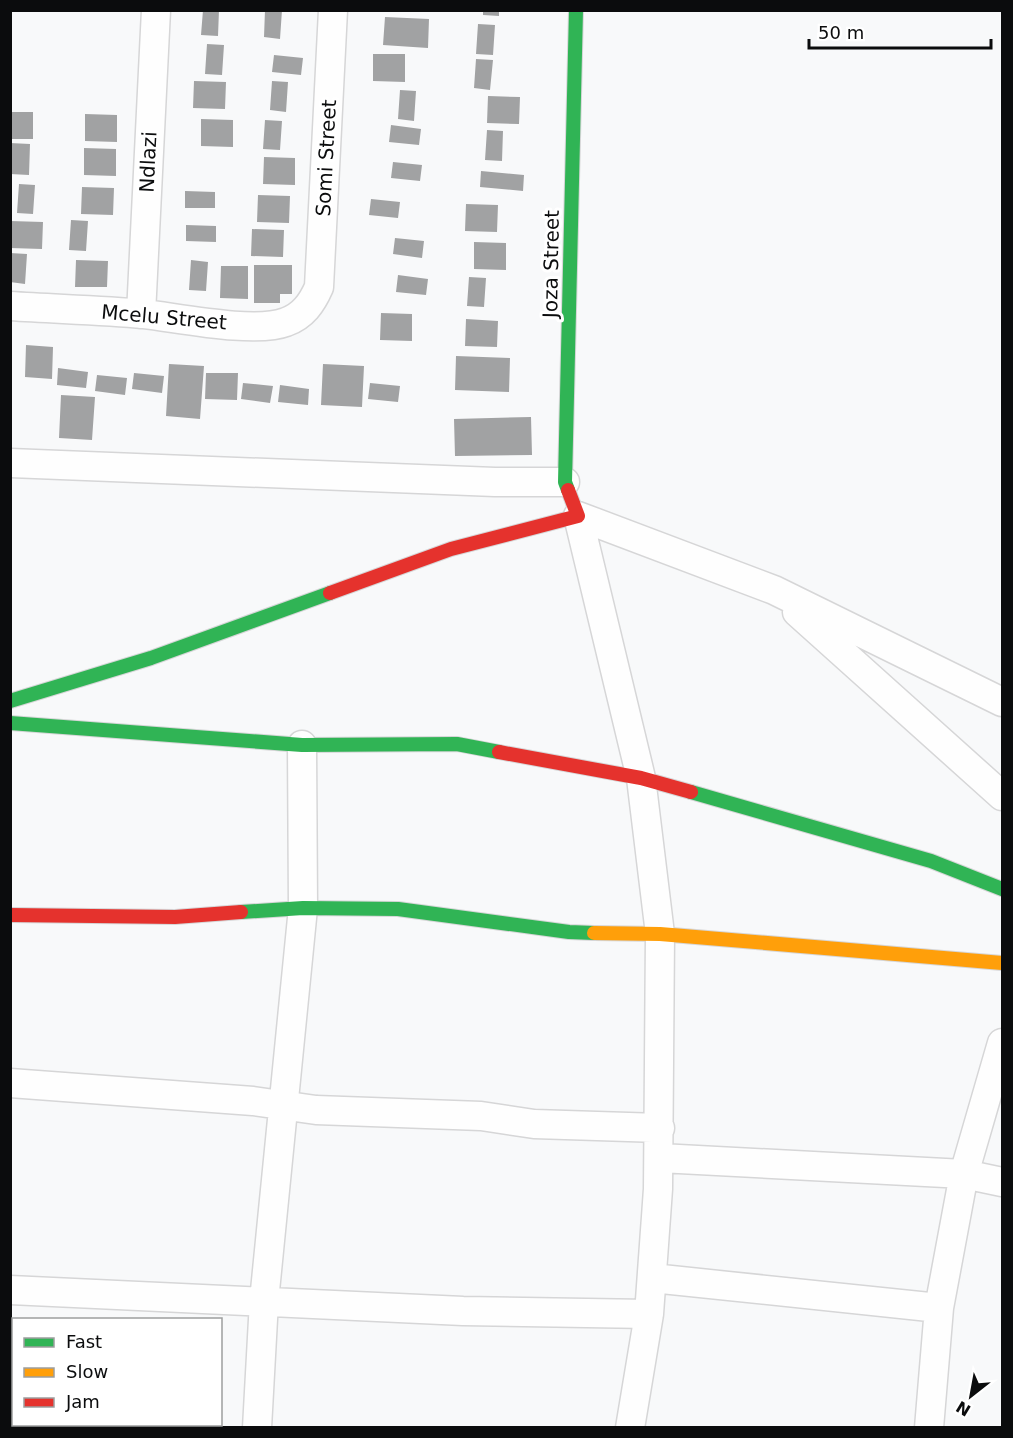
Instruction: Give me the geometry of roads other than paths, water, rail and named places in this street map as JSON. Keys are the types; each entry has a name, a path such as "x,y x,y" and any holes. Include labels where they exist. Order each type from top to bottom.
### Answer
{"street":[{"name":"Ndlazi","path":"141,314 156,10"},
{"name":"Somi Street","path":"311,304 319,287 333,10"},
{"name":"Joza Street","path":"576,10 565,482 578,516"},
{"name":"Mcelu Street","path":"10,306 141,314 259,326 285,323 300,315 311,304"},
{"path":"10,463 483,482 565,482"},
{"path":"578,516 641,778 660,934 660,1158 650,1314 630,1428"},
{"path":"10,701 151,658 451,549 578,516 774,590 1002,702"},
{"path":"774,590 1002,796"},
{"path":"10,723 302,745 457,744 641,778 932,861 1002,889"},
{"path":"257,1428 264,1301 303,909 302,745"},
{"path":"10,915 175,917 303,909 398,909 568,932 660,934 872,950 1002,963"},
{"path":"929,1428 939,1308 964,1174 1002,1043"},
{"path":"10,1083 114,1089 316,1110 481,1116 534,1124 660,1128"},
{"path":"660,1158 964,1174 1002,1182"},
{"path":"652,1278 939,1308"},
{"path":"10,1290 464,1311 650,1314"}]}
